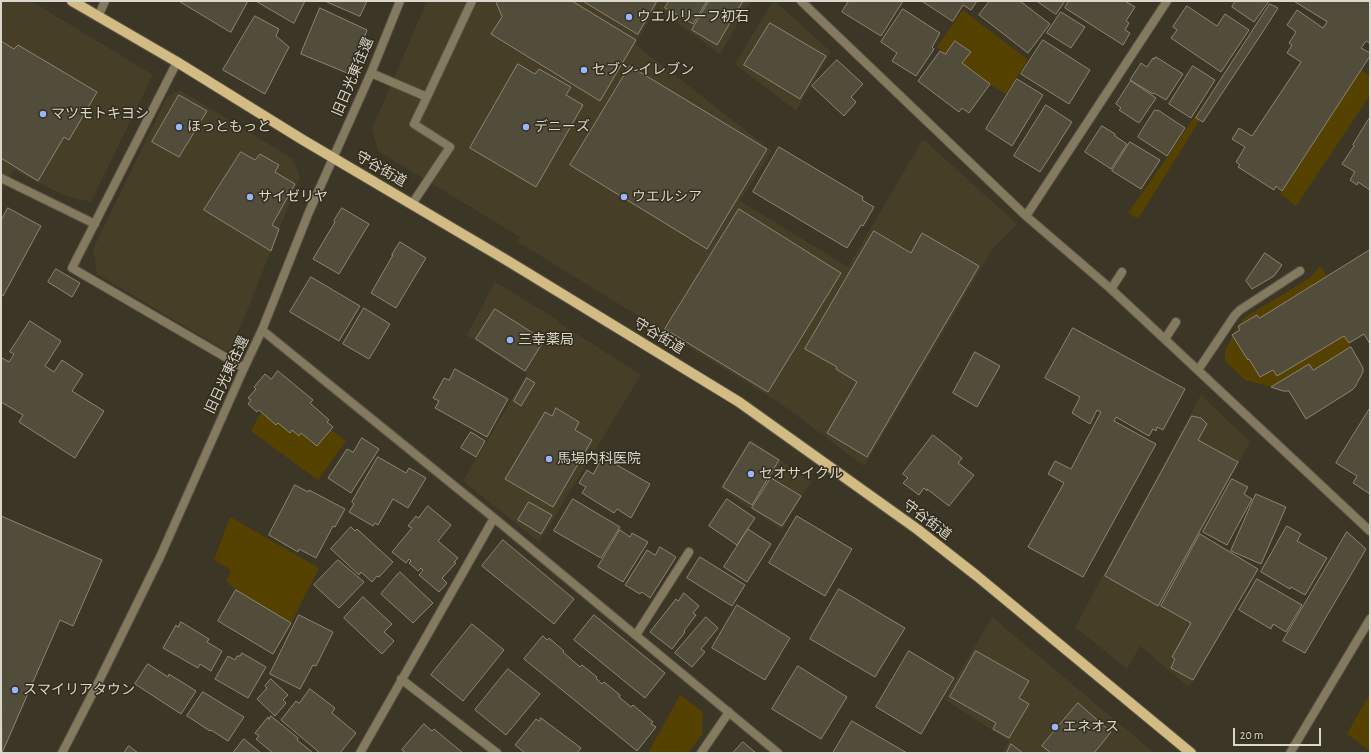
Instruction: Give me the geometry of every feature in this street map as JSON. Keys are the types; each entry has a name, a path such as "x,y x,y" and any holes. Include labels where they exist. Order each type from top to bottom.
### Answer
{"main road":[{"name":"守谷街道","path":"72,1 177,62 333,158 514,264 739,402 917,529 977,576 1191,753"}],"street":[{"path":"98,16 106,1"},
{"name":"旧日光東往還","path":"62,753 160,557 262,330 309,212 371,73 400,1"},
{"path":"412,204 450,147 414,124 472,1"},
{"path":"801,1 1026,216 1111,289 1370,531"},
{"path":"1026,216 1167,1"},
{"path":"177,62 72,268 244,368"},
{"path":"371,73 427,98"},
{"path":"1,178 95,224"},
{"path":"1198,370 1235,315 1240,310 1300,271"},
{"path":"1111,289 1122,272"},
{"path":"1165,339 1176,322"},
{"path":"262,330 494,518 778,753"},
{"path":"360,753 494,518"},
{"path":"636,635 689,552"},
{"path":"1290,753 1370,619"},
{"path":"401,679 498,753"},
{"path":"701,753 730,712"}],"shaded area":[{"path":"1,1 31,1 153,75 91,202 63,195 14,170 1,194"},
{"path":"427,1 751,1 720,54 657,8 635,44 772,151 740,201 848,267 923,139 1017,224 994,247 864,466 780,403 518,242 520,237 378,151 372,129"},
{"path":"773,1 775,1 831,52 796,111 735,64"},
{"path":"963,10 1028,60 1006,94 962,63 970,52 955,41 945,54 937,47"},
{"path":"1361,70 1370,76 1370,95 1296,206 1280,194"},
{"path":"180,90 293,159 300,177 249,306 230,350 226,351 97,274 93,249 167,97"},
{"path":"1195,116 1200,120 1138,219 1128,213 1168,156"},
{"path":"1320,266 1327,276 1259,318 1257,315 1239,326 1244,318 1311,277"},
{"path":"495,282 558,320 558,322 641,375 539,542 463,481 527,374 467,335"},
{"path":"1238,326 1240,330 1232,335"},
{"path":"1233,336 1260,377 1273,370 1277,376 1344,336 1351,347 1313,370 1309,364 1271,387 1245,380 1225,361 1225,350"},
{"path":"1201,395 1250,442 1200,534 1258,569 1189,687 1140,646 1127,669 1075,627"},
{"path":"261,412 290,433 292,430 299,435 301,433 317,446 331,430 346,441 318,480 251,431"},
{"path":"751,439 811,482 782,530 720,488"},
{"path":"230,517 319,568 291,623 236,590 226,581 231,570 214,560"},
{"path":"992,617 1152,751 1151,753 1002,753 1009,741 944,699"},
{"path":"680,695 703,712 702,734 688,753 648,753"},
{"path":"1368,697 1370,698 1370,751 1347,734"}],"building":[{"path":"179,1 248,1 231,32"},
{"path":"256,1 305,1 294,23"},
{"path":"325,1 367,1 360,16"},
{"name":"セブン-イレブン","path":"496,1 572,1 636,40 600,101 491,34 502,17"},
{"name":"ウエルリーフ初石","path":"583,1 657,1 638,34"},
{"path":"669,1 707,1 693,24 665,8"},
{"path":"709,1 743,1 717,45 692,30"},
{"path":"849,1 903,1 881,36 842,12"},
{"path":"922,1 977,1 971,10 963,5 953,21"},
{"path":"990,1 1020,1 1050,24 1028,53 979,15"},
{"path":"1037,1 1065,1 1056,14"},
{"path":"1069,1 1125,1 1135,7 1126,21 1129,23 1125,30 1130,33 1123,45 1065,8"},
{"path":"1236,1 1269,1 1254,22 1232,7"},
{"path":"1294,1 1370,1 1370,43 1366,41 1361,48 1370,53 1370,56 1282,191 1276,186 1274,190 1238,167 1240,165 1236,162 1245,147 1232,139 1239,128 1252,136 1301,62 1287,53 1292,45 1289,43 1296,32 1287,25 1297,10 1323,28 1327,22"},
{"path":"1270,4 1278,8 1262,33 1203,122 1196,118"},
{"path":"1187,6 1217,26 1225,14 1249,30 1221,72 1171,38 1177,30 1173,27"},
{"path":"320,8 367,30 352,75 301,54"},
{"path":"903,9 940,33 932,47 934,49 916,76 892,61 897,53 881,42"},
{"path":"1061,12 1085,27 1071,48 1047,33"},
{"path":"255,16 279,29 276,36 289,47 265,94 223,70"},
{"path":"770,23 826,56 800,99 744,65"},
{"path":"1043,40 1090,70 1069,104 1021,74"},
{"name":"マツモトキヨシ","path":"1,41 14,49 18,45 97,92 69,140 64,137 38,181 1,158"},
{"path":"955,41 971,52 962,63 990,84 969,113 962,108 959,112 918,81 940,51 945,54"},
{"path":"1156,57 1183,74 1166,100 1130,80 1141,63 1147,67 1153,58 1154,59"},
{"path":"837,60 863,84 851,97 856,102 844,116 812,86"},
{"name":"デニーズ","path":"518,64 535,74 539,69 571,87 566,95 583,105 536,187 470,148"},
{"path":"630,66 767,149 707,249 570,165"},
{"path":"1193,66 1215,80 1191,118 1169,104"},
{"path":"1017,79 1043,95 1012,146 986,129"},
{"path":"1131,81 1156,98 1139,123 1119,110 1121,108 1116,104"},
{"name":"ほっともっと","path":"179,95 207,111 179,157 152,142"},
{"path":"1046,105 1072,122 1040,172 1014,156"},
{"path":"1155,110 1158,110 1185,128 1167,156 1138,137"},
{"path":"1369,119 1370,190 1358,182 1357,185 1350,180 1355,172 1342,164"},
{"path":"1102,126 1127,144 1111,169 1085,152"},
{"path":"1130,142 1160,160 1141,189 1112,171"},
{"path":"779,147 863,197 862,200 874,207 863,226 861,225 847,248 753,192"},
{"name":"サイゼリヤ","path":"241,152 255,160 260,154 279,165 275,172 295,184 272,225 279,229 271,251 204,210"},
{"path":"8,208 41,226 3,296 1,295 1,221"},
{"path":"342,208 369,224 339,274 313,259"},
{"path":"739,209 841,273 768,392 665,329"},
{"path":"874,231 911,253 922,233 979,266 867,457 827,433 857,382 836,369 837,367 805,349"},
{"path":"400,242 426,258 396,308 371,293"},
{"path":"1370,250 1370,344 1364,334 1349,343 1344,336 1277,376 1273,370 1260,377 1232,335 1240,330 1238,326 1257,315 1259,318"},
{"path":"1265,253 1282,265 1274,276 1252,289 1246,281"},
{"path":"56,269 80,283 72,297 48,282"},
{"path":"311,277 360,306 339,341 290,312"},
{"path":"364,308 390,324 369,359 343,344"},
{"name":"三幸薬局","path":"495,309 544,340 525,371 476,339"},
{"path":"30,321 61,341 45,366 54,372 62,360 83,374 72,391 104,411 75,458 19,422 23,415 1,402 1,359 2,358 9,362 14,354 10,352"},
{"path":"1073,328 1185,389 1163,430 1157,427 1156,431 1153,429 1149,436 1116,417 1114,421 1156,444 1083,577 1028,547 1064,483 1048,474 1055,461 1071,469 1101,412 1097,410 1090,424 1072,413 1080,397 1045,378"},
{"path":"1351,347 1363,368 1363,372 1355,387 1306,419 1289,391 1283,391 1271,387 1309,364 1313,370"},
{"path":"975,352 1000,366 977,407 953,393"},
{"path":"455,369 508,399 487,437 435,408 439,401 433,398 444,378 449,380"},
{"path":"278,371 313,400 310,403 329,420 327,422 333,427 317,446 301,433 299,436 292,430 290,433 278,423 276,425 259,410 257,412 248,404 251,400 248,398 256,389 254,387 265,374 271,379"},
{"path":"527,378 535,383 521,406 514,401"},
{"name":"馬場内科医院","path":"556,408 579,422 575,430 592,440 553,507 505,479 545,412 552,416"},
{"path":"1370,408 1370,494 1353,483 1357,476 1336,463"},
{"path":"1192,416 1201,418 1207,424 1198,440 1238,462 1158,606 1105,576"},
{"path":"471,432 485,441 476,457 461,448"},
{"path":"933,435 962,458 958,463 974,475 949,506 927,489 927,491 924,488 919,495 903,483 908,478 903,474"},
{"path":"362,438 379,449 351,493 328,478 347,449 353,452"},
{"name":"セオサイクル","path":"750,442 779,460 752,505 723,487"},
{"path":"378,457 406,473 409,468 426,478 408,508 393,499 378,525 375,523 373,526 349,512 354,504 352,502"},
{"path":"603,457 650,484 631,518 617,509 614,513 582,493 586,487 579,483 587,470 593,474"},
{"path":"771,478 801,496 782,526 752,508"},
{"path":"1232,479 1248,487 1244,494 1252,499 1227,545 1203,532"},
{"path":"295,485 308,492 309,490 345,509 335,527 333,526 316,558 299,549 298,552 269,535"},
{"path":"1256,494 1286,507 1261,564 1231,551"},
{"path":"573,499 620,527 601,558 554,531"},
{"path":"727,499 755,518 737,545 709,526"},
{"path":"529,502 552,515 541,534 518,520"},
{"path":"428,506 451,525 438,541 458,558 454,562 456,563 442,578 447,583 439,592 419,575 423,570 421,568 418,571 409,563 411,561 409,559 406,563 392,552 412,528 408,526 416,516 418,518"},
{"name":"スマイリアタウン","path":"1,516 102,560 73,626 60,620 2,753"},
{"path":"797,516 852,549 825,596 769,563"},
{"path":"1287,526 1301,534 1297,541 1327,558 1305,595 1291,587 1290,589 1261,572"},
{"path":"351,527 355,531 357,529 393,562 379,577 377,576 372,582 361,572 359,575 331,549"},
{"path":"748,529 771,544 747,582 724,567"},
{"path":"620,530 630,537 632,533 648,542 623,582 598,567"},
{"path":"1347,532 1366,549 1305,653 1283,641"},
{"path":"1200,534 1258,569 1193,680 1171,668 1175,659 1172,657 1191,623 1161,606"},
{"path":"503,540 574,599 554,624 482,566"},
{"path":"660,547 676,557 650,598 642,592 640,594 625,585 647,550 655,555"},
{"path":"700,557 745,585 732,606 687,578"},
{"path":"338,560 364,582 339,608 314,585"},
{"path":"400,572 433,603 413,623 381,594"},
{"path":"1257,579 1302,605 1286,632 1273,624 1271,629 1239,610"},
{"path":"839,589 905,628 875,677 810,639"},
{"path":"236,590 291,623 273,654 218,621"},
{"path":"684,593 699,606 693,613 696,615 672,649 650,632 676,599 678,601"},
{"path":"363,597 392,624 384,632 394,641 382,654 344,618"},
{"path":"737,605 790,638 765,680 712,648"},
{"path":"299,615 333,632 316,666 313,665 300,689 270,674"},
{"path":"594,615 665,673 645,698 574,640"},
{"path":"706,617 718,628 701,649 705,652 692,667 675,653"},
{"path":"181,622 209,639 207,642 222,651 211,671 200,664 198,668 163,648 176,625 178,627"},
{"path":"472,624 504,650 463,701 431,675"},
{"path":"543,636 547,640 549,638 580,667 582,665 597,677 596,678 602,684 604,682 620,695 619,697 631,707 633,705 653,722 651,724 656,727 637,751 524,659"},
{"path":"909,651 954,678 921,734 876,707"},
{"path":"976,651 1029,681 1019,698 1029,704 1009,738 993,729 996,723 950,697"},
{"path":"242,653 266,667 248,698 215,679 228,656 235,660 237,656 240,656"},
{"path":"148,664 168,677 169,674 196,691 181,714 135,684"},
{"path":"798,666 847,697 821,739 772,709"},
{"path":"508,669 540,694 506,735 475,710"},
{"path":"271,679 288,695 283,700 286,703 275,716 257,699 267,688 265,686"},
{"path":"310,689 335,708 332,713 356,733 340,753 320,753 281,720 296,701 299,703"},
{"path":"203,692 244,717 228,741 187,716"},
{"path":"1078,703 1111,732 1094,753 1051,753 1042,746"},
{"path":"271,716 298,738 297,740 313,753 273,753 256,739 259,736 255,733 268,717 269,719"},
{"path":"541,718 581,748 577,753 525,753 515,745 536,719 539,721"},
{"path":"852,721 907,753 833,753"},
{"path":"424,724 432,731 434,729 463,753 406,753 402,750"},
{"path":"244,739 261,753 233,753"},
{"path":"743,742 756,753 733,753"},
{"path":"1011,744 1023,753 1007,753"},
{"path":"129,746 138,753 124,753"}],"place":[{"name":"ウエルリーフ初石","path":"629,17"},
{"name":"セブン-イレブン","path":"584,70"},
{"name":"マツモトキヨシ","path":"43,114"},
{"name":"ほっともっと","path":"179,127"},
{"name":"デニーズ","path":"526,127"},
{"name":"サイゼリヤ","path":"250,197"},
{"name":"ウエルシア","path":"624,197"},
{"name":"三幸薬局","path":"510,340"},
{"name":"馬場内科医院","path":"549,459"},
{"name":"セオサイクル","path":"751,474"},
{"name":"スマイリアタウン","path":"15,690"},
{"name":"エネオス","path":"1055,727"}]}
